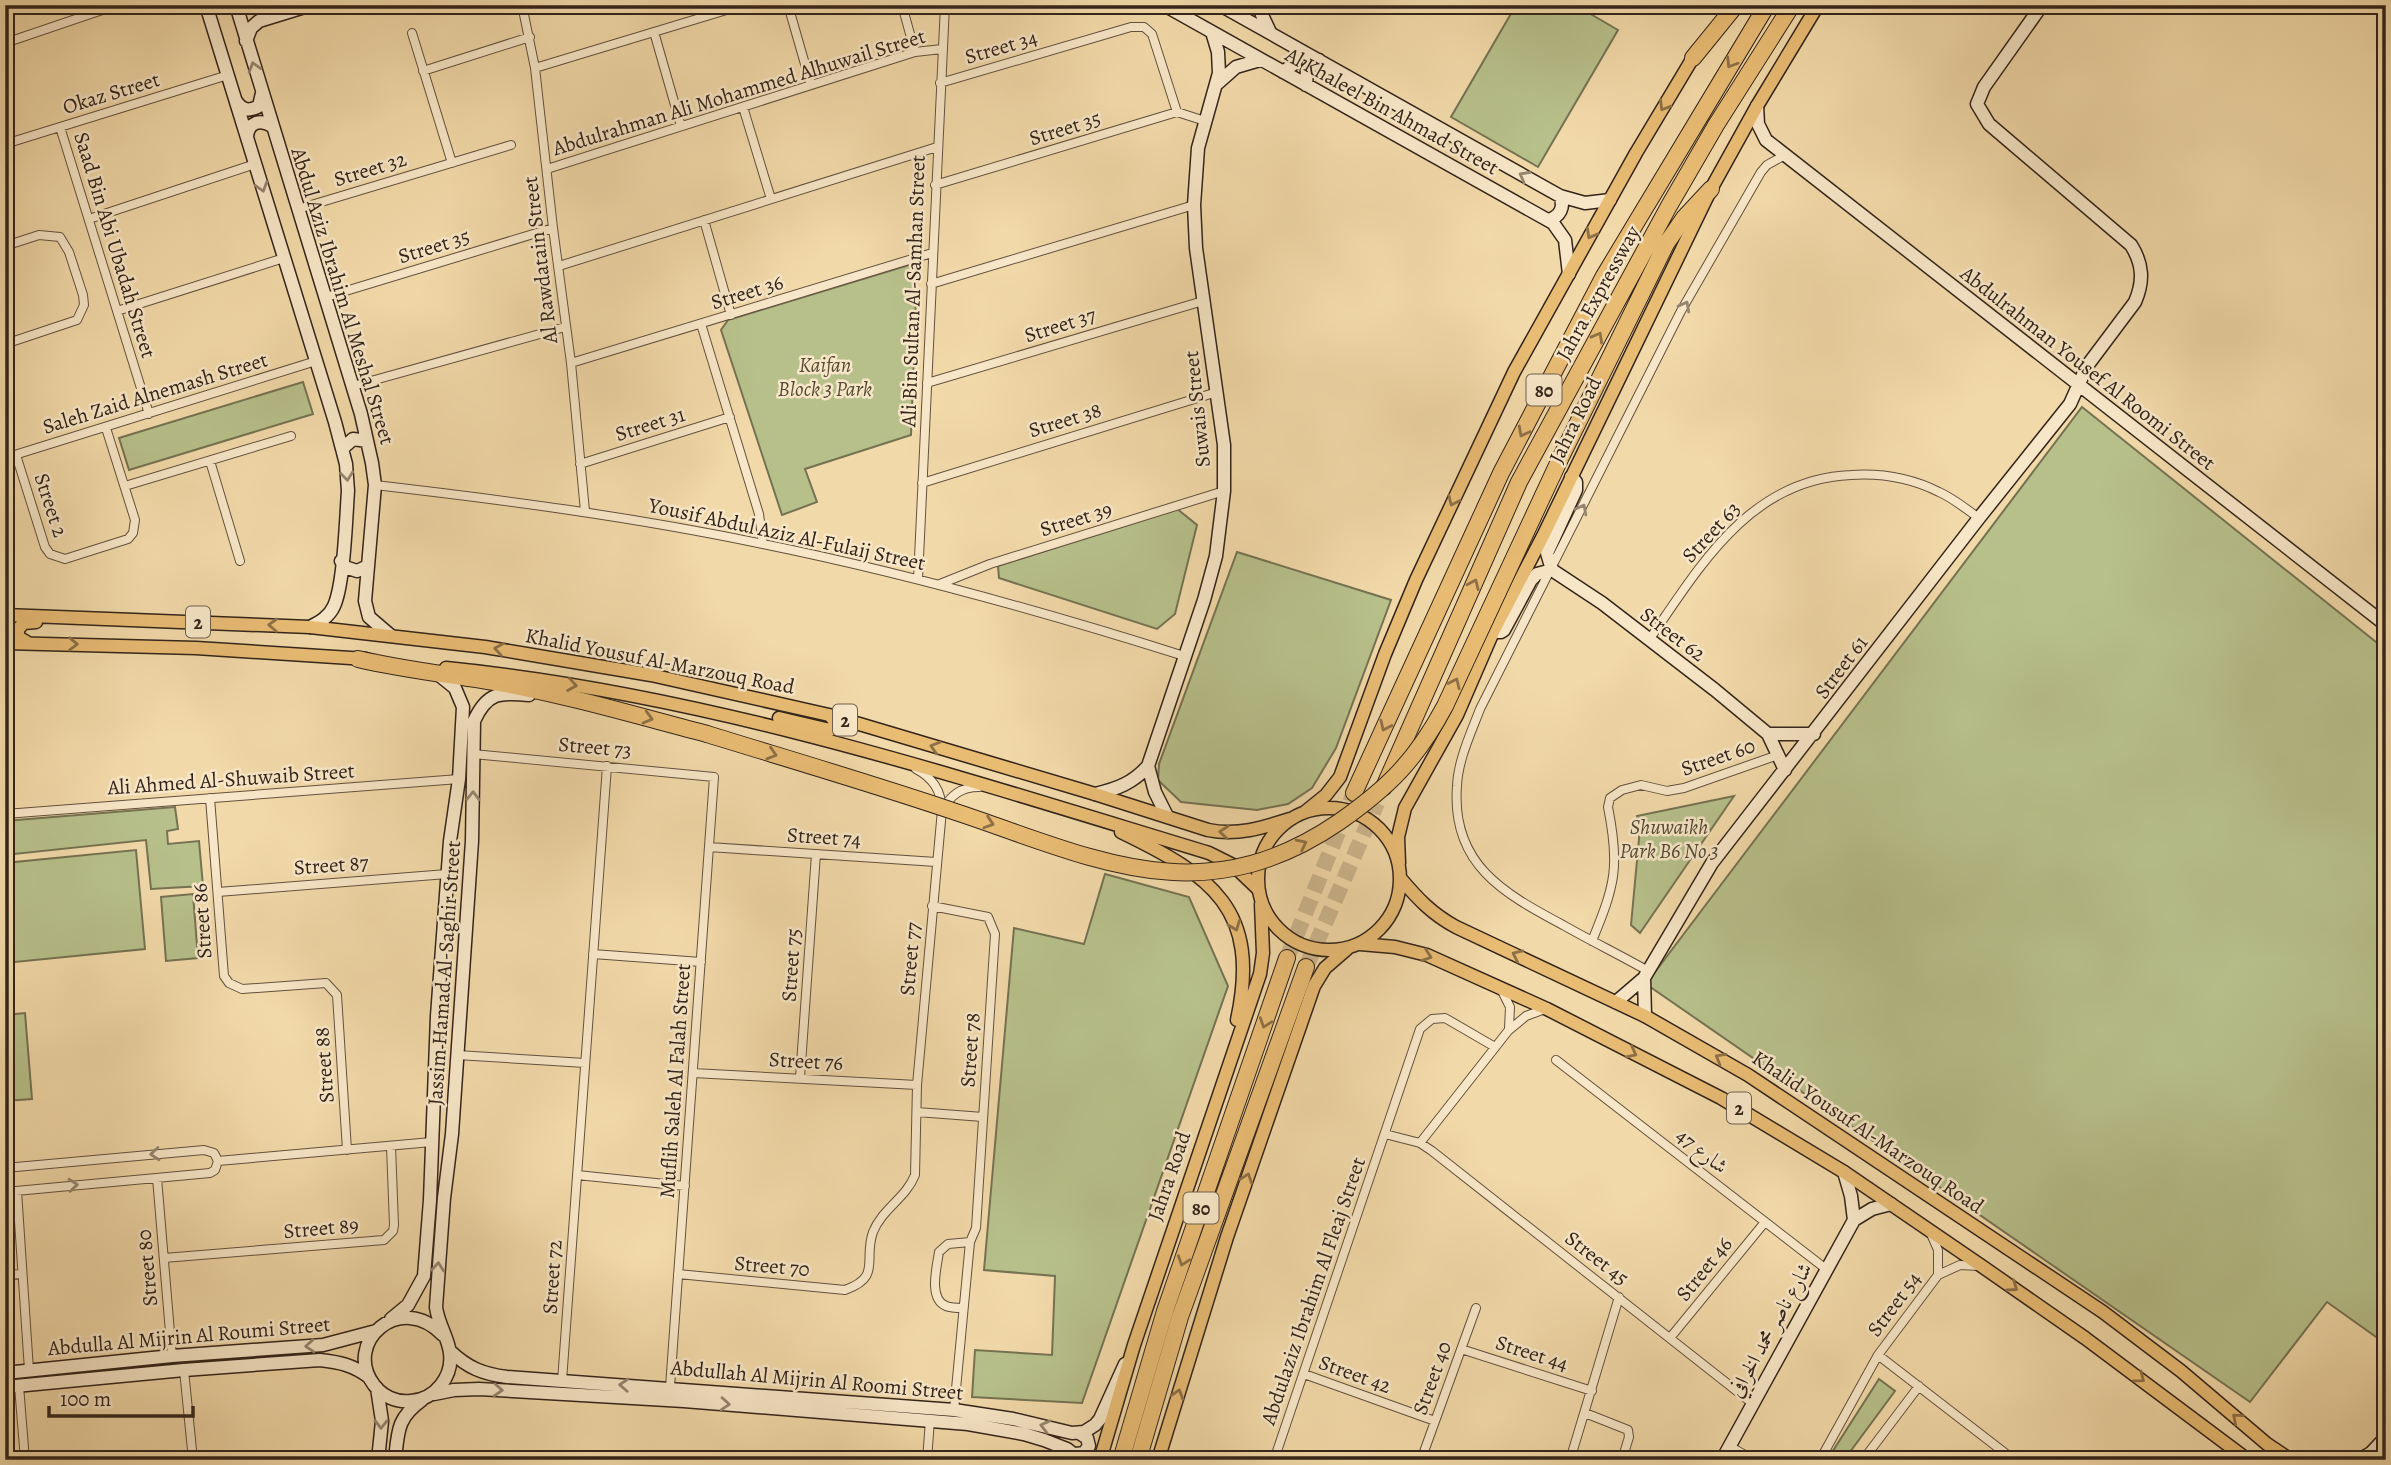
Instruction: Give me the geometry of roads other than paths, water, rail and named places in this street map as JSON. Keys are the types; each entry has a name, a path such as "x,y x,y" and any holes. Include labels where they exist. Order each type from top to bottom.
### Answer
{"highway":[{"path":"1693,58 1736,5"},
{"name":"Jahra Expressway","path":"1354,793 1501,472 1604,276 1767,5"},
{"name":"Jahra Expressway","path":"1377,803 1519,482 1669,206 1716,125 1792,5"},
{"path":"358,659 568,698 707,734 867,782 1083,855 1128,867 1172,874 1215,872 1247,866 1283,854 1315,838 1374,796 1403,770 1424,741 1444,706 1560,459 1667,244 1684,218 1711,189"},
{"name":"Jahra Road","path":"1121,1460 1166,1311 1287,958"},
{"name":"80","path":"1138,1460 1180,1317 1306,967"}],"main road":[{"path":"1305,812 1326,795 1340,777 1385,654 1416,580 1514,372 1610,200 1726,5"},
{"name":"Jahra Road","path":"1399,863 1398,837 1405,808 1457,715 1493,632 1526,570 1711,189 1818,5"},
{"name":"Khalid Yousuf Al-Marzouq Road","path":"5,615 310,627 530,654 651,675 829,715 1208,830 1228,833 1251,831 1290,819"},
{"path":"28,643 22,641 17,633 19,627 27,622 102,624 148,620"},
{"name":"Khalid Yousuf Al-Marzouq Road","path":"5,643 196,648 358,659 484,671 692,708 770,724 906,762 1214,855 1239,870 1257,888"},
{"path":"692,708 734,709 830,730 835,724 829,715"},
{"path":"1325,808 1345,809 1363,816 1380,828 1392,844 1399,863 1399,895 1394,910 1374,935 1360,944 1347,948 1317,950 1296,943 1277,929 1261,904 1257,872 1264,849 1278,829 1305,812 1325,808"},
{"path":"1086,816 1184,865 1210,887 1230,915 1242,948 1244,980 1226,1073"},
{"name":"Khalid Yousuf Al-Marzouq Road","path":"1401,878 1434,915 1455,927 1645,1016 1748,1074 2103,1312 2181,1371 2267,1444 2291,1460"},
{"name":"Jahra Road","path":"1100,1460 1134,1345 1260,974 1263,953 1261,904"},
{"name":"2","path":"1360,944 1395,947 1427,955 1547,1009 1721,1098 1844,1172 1983,1266 2085,1338 2248,1460"},
{"path":"1160,1460 1227,1237 1314,986 1325,968 1347,948"}],"street":[{"path":"5,43 117,5"},
{"path":"206,5 335,422 348,475 338,594 335,604 322,621 310,627"},
{"name":"Abdul Aziz Ibrahim Al Meshal Street","path":"236,5 353,386 367,441 374,485 366,611 374,624 390,635"},
{"path":"246,5 261,5"},
{"path":"246,41 251,27 259,22 311,5"},
{"name":"Al Rawdatain Street","path":"522,5 535,68 552,228 571,363 585,512"},
{"path":"535,68 743,5"},
{"path":"788,5 811,85"},
{"path":"902,5 915,52"},
{"name":"Ali Bin Sultan Al-Samhan Street","path":"918,579 945,5"},
{"name":"Al Khaleel Bin Ahmad Street","path":"1164,5 1179,9 1259,60 1548,220 1558,228 1565,240 1569,274"},
{"path":"1261,5 1262,15 1270,32"},
{"name":"Street 61","path":"1616,1002 1646,974 1702,877 2070,404 2087,366 2135,302 2141,282 2140,263 2131,245 1989,124 1977,104 1984,87 2042,5"},
{"name":"Al Khaleel Bin Ahmad Street","path":"1225,6 1560,196 1585,203 1610,200"},
{"name":"Street 34","path":"940,83 1131,27 1144,27 1152,33 1177,112"},
{"path":"654,32 681,126"},
{"name":"Suwais Street","path":"1148,766 1204,600 1216,555 1224,491 1224,445 1196,248 1194,205 1198,148 1217,83 1218,52 1212,32"},
{"path":"412,33 452,163"},
{"path":"424,71 530,37"},
{"path":"1283,72 1295,63 1296,48"},
{"name":"Abdulrahman Ali Mohammed Alhuwail Street","path":"547,169 915,52 942,49"},
{"path":"1217,83 1236,67 1259,60"},
{"path":"1306,85 1307,70 1319,60"},
{"name":"Okaz Street","path":"5,144 228,75"},
{"path":"236,100 240,106 253,109 259,106 262,92"},
{"path":"1757,106 1758,124 1766,141"},
{"path":"743,107 771,199"},
{"path":"1177,112 1205,121"},
{"name":"Street 35","path":"936,185 1177,112"},
{"path":"247,137 250,126 255,122 261,121 272,126"},
{"name":"Saad Bin Abi Ubadah Street","path":"60,127 149,414"},
{"path":"1731,151 1744,139 1766,141"},
{"name":"Abdulrahman Yousef Al Roomi Street","path":"1766,141 2386,625"},
{"name":"Street 32","path":"298,209 511,145"},
{"path":"559,266 937,147"},
{"path":"1645,1016 1646,974 1592,941 1522,904 1497,887 1474,861 1463,834 1457,808 1460,765 1480,709 1512,642 1552,570 1681,311 1761,172 1767,165 1785,155"},
{"path":"89,219 255,164"},
{"path":"1548,220 1561,211 1560,196"},
{"path":"931,284 1194,205"},
{"path":"704,220 731,315"},
{"name":"Street 35","path":"326,297 552,228"},
{"path":"5,246 39,235 60,237 66,244 84,305 77,320 5,344"},
{"name":"Street 36","path":"571,363 932,254"},
{"path":"117,311 284,258"},
{"name":"Street 37","path":"927,383 1203,301"},
{"path":"701,324 759,513 763,544"},
{"path":"353,386 565,327"},
{"name":"Saleh Zaid Alnemash Street","path":"5,458 316,361"},
{"name":"Street 38","path":"922,483 1217,392"},
{"path":"335,422 350,426 360,414"},
{"name":"Street 31","path":"580,464 730,417"},
{"name":"Street 2","path":"16,454 45,547 57,558 65,559 128,539 134,533 135,520 106,428"},
{"path":"125,486 291,436"},
{"path":"342,449 353,439 367,441"},
{"path":"209,461 240,561"},
{"name":"Street 63","path":"1649,640 1700,566 1728,534 1754,511 1800,483 1840,475 1873,474 1897,477 1940,492 1979,518"},
{"path":"1552,570 1547,553 1576,491 1576,482 1571,477"},
{"name":"Yousif Abdul Aziz Al-Fulaij Street","path":"374,485 585,512 763,544 940,584 1064,618 1184,656"},
{"name":"Street 39","path":"940,584 990,564 1224,491"},
{"path":"341,561 345,566 357,571 368,566"},
{"path":"1493,632 1501,632 1504,629 1534,576 1552,570"},
{"name":"Street 62","path":"1552,570 1602,603 1768,734 1785,770"},
{"name":"Jassim Hamad Al-Saghir Street","path":"388,1322 408,1306 424,1276 430,1200 447,874 459,779 463,707 455,688 437,673"},
{"name":"Jassim Hamad Al-Saghir Street","path":"443,1335 437,1319 437,1278 455,1089 472,841 474,721 488,699 500,693 568,698"},
{"path":"1768,734 1814,734"},
{"name":"Street 73","path":"473,754 714,776"},
{"name":"Street 60","path":"1592,941 1609,898 1616,862 1609,798 1622,790 1641,785 1667,791 1684,788 1778,755"},
{"name":"Street 77","path":"861,1284 869,1270 872,1235 882,1216 906,1192 915,1175 917,1085 942,810 940,796 932,781 906,762"},
{"name":"Street 72","path":"562,1381 607,766"},
{"path":"1096,794 1132,782 1148,766 1155,792 1167,817"},
{"name":"Muflih Saleh Al Falah Street","path":"670,1387 714,776"},
{"name":"Ali Ahmed Al-Shuwaib Street","path":"5,814 459,779"},
{"path":"942,810 951,797 960,791 993,788"},
{"name":"Street 86","path":"210,798 223,968 229,983 242,989 326,983"},
{"path":"450,841 454,832 463,828 471,834 472,841"},
{"name":"Street 74","path":"709,848 936,862"},
{"name":"Street 75","path":"800,1078 816,854"},
{"name":"Street 87","path":"218,891 447,874"},
{"name":"Street 78","path":"932,906 982,914 988,917 995,934 976,1228 970,1242 954,1410"},
{"path":"593,954 701,962"},
{"name":"Street 88","path":"326,983 337,995 348,1150"},
{"path":"1498,986 1506,995 1510,1007 1508,1031"},
{"path":"1385,1134 1420,1143 1508,1031 1526,1016 1547,1009"},
{"name":"Abdulaziz Ibrahim Al Fleaj Street","path":"1274,1460 1417,1037 1427,1022 1439,1017 1495,1047"},
{"path":"457,1055 585,1063"},
{"name":"شارع 47","path":"1556,1060 1826,1269"},
{"name":"Street 76","path":"693,1073 917,1085"},
{"path":"434,1088 436,1094 443,1099 452,1095 455,1089"},
{"path":"916,1112 984,1117"},
{"path":"218,1161 432,1142"},
{"name":"Street 45","path":"1420,1143 1752,1403"},
{"name":"Street 89","path":"164,1258 384,1240 393,1231 394,1225 391,1146"},
{"path":"5,1168 204,1150 214,1153 218,1161 215,1170 210,1173 5,1192"},
{"path":"1844,1172 1854,1220 1872,1209 1891,1204"},
{"path":"577,1175 685,1186"},
{"name":"Street 80","path":"157,1178 172,1356"},
{"path":"17,1191 29,1370"},
{"name":"شارع ناصر محمد الخرافي","path":"1722,1460 1854,1220"},
{"name":"Street 46","path":"1670,1338 1765,1222"},
{"name":"Street 54","path":"1926,1228 1934,1238 1938,1250 1938,1275"},
{"path":"963,1308 946,1306 937,1297 935,1290 939,1252 947,1244 970,1242"},
{"name":"Street 54","path":"1820,1460 1878,1355 1938,1275 1960,1265 1983,1266"},
{"path":"5,1275 22,1274"},
{"name":"Street 70","path":"678,1274 845,1290 861,1284"},
{"path":"1570,1460 1619,1297"},
{"name":"Street 40","path":"1421,1460 1476,1308"},
{"path":"369,1377 366,1353 376,1331 388,1322 400,1318 424,1320 443,1335 450,1351 447,1376 440,1387 409,1409 400,1423 395,1460"},
{"name":"Abdulla Al Mijrin Al Roumi Street","path":"5,1373 172,1356 323,1345 376,1331"},
{"path":"1079,1433 1090,1429 1100,1419 1134,1345"},
{"name":"Street 44","path":"1461,1349 1592,1391"},
{"name":"Abdullah Al Mijrin Al Roomi Street","path":"450,1351 481,1373 954,1410 1079,1433"},
{"name":"Street 54","path":"1878,1355 2014,1460"},
{"path":"5,1388 320,1360 342,1362 358,1368 369,1377 376,1388 398,1401 410,1402 426,1397"},
{"path":"184,1370 193,1460"},
{"name":"Street 42","path":"1304,1374 1435,1421"},
{"path":"19,1386 25,1460"},
{"path":"1863,1460 1919,1387"},
{"path":"376,1388 382,1421 378,1460"},
{"name":"Abdullah Al Mijrin Al Roomi Street","path":"426,1397 454,1390 479,1389 930,1420 1024,1434 1044,1440 1078,1457"},
{"path":"1585,1413 1628,1430 1629,1437 1622,1460"},
{"path":"927,1460 930,1420"},
{"path":"1078,1457 1089,1446 1087,1438 1079,1433"},
{"path":"2359,1460 2386,1437"},
{"path":"1729,1446 1755,1460"}],"tunnel":[{"path":"1287,958 1354,793"},
{"path":"1306,967 1377,803"}],"park label":[{"name":"Kaifan Block 3 Park","path":"825,377"},
{"name":"Shuwaikh Park B6 No 3","path":"1669,839"}]}
